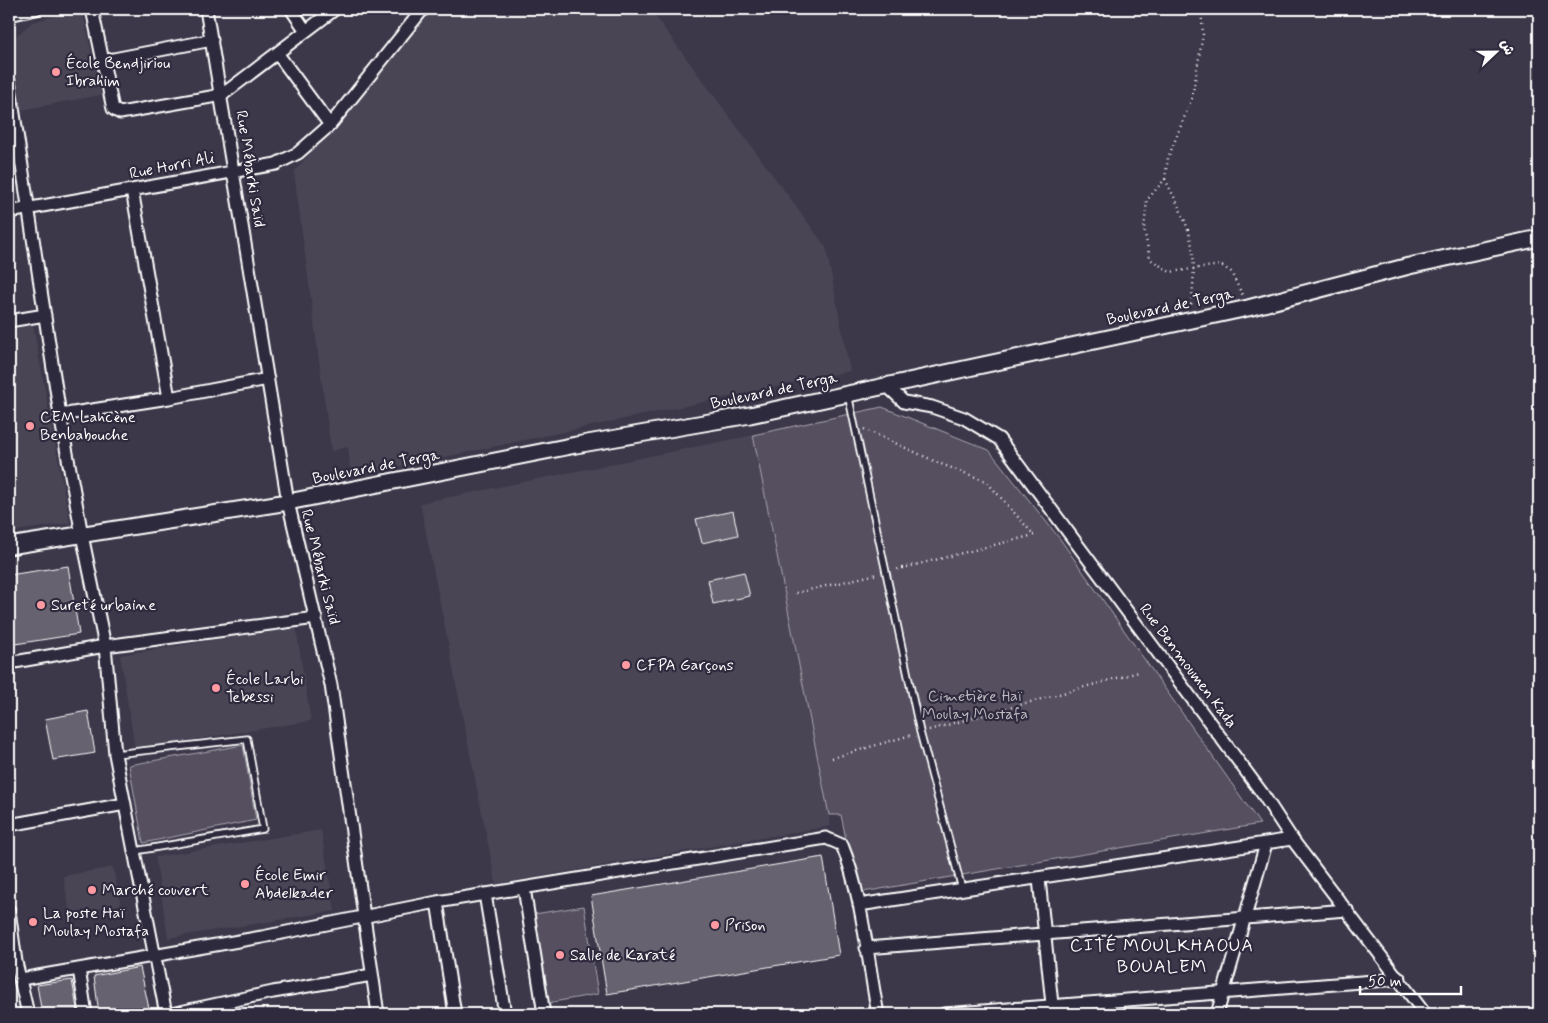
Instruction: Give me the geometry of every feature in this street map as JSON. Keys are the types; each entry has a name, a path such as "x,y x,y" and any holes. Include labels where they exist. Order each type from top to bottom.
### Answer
{"main road":[{"name":"Boulevard de Terga","path":"9,546 288,502 576,445 750,415 1248,308 1409,266 1539,238"}],"street":[{"path":"9,15 36,9"},
{"path":"92,9 113,109 118,113 222,95 336,9"},
{"name":"Rue Mébarki Saïd","path":"206,9 222,95 288,502 331,685 378,1014"},
{"path":"291,9 306,31"},
{"name":"Rue Horri Ali","path":"9,212 276,164 287,160 330,125 423,9"},
{"path":"103,61 212,40"},
{"path":"277,53 330,125"},
{"path":"9,81 30,208 60,415 105,646 115,754 166,1014"},
{"path":"132,190 168,398"},
{"path":"9,321 45,315"},
{"path":"60,415 168,398 268,379"},
{"name":"Rue Benmoumen Kada","path":"887,386 904,402 964,418 999,439 1262,793 1292,839 1348,910 1425,1014"},
{"path":"9,663 105,646 316,618"},
{"path":"9,825 124,804"},
{"path":"21,979 437,902 826,838 842,846 858,904 878,1014"},
{"path":"858,904 1039,879 1292,839"},
{"path":"1217,1014 1266,844"},
{"path":"1039,879 1053,1009"},
{"path":"524,888 544,1014"},
{"path":"485,894 505,1014"},
{"path":"437,902 456,1014"},
{"path":"9,910 12,961 21,979 28,1014"},
{"path":"866,948 1245,916 1348,910"},
{"path":"79,969 86,1014"},
{"path":"171,1014 273,992 372,975"},
{"path":"944,1014 1053,1009 1223,992 1400,979"}],"lane":[{"path":"848,393 920,732 962,889"},
{"path":"115,754 247,739 263,829 135,851"}],"path":[{"path":"1201,9 1203,34 1192,98 1168,158 1165,179 1147,200 1144,229 1150,259 1170,272 1221,265 1231,272 1248,308"},
{"path":"1165,179 1186,220 1194,246 1195,270 1189,321"},
{"path":"796,593 1034,534 986,481 855,426"},
{"path":"832,758 1139,672"}],"shaded area":[{"name":"École Bendjiriou Ibrahim","path":"82,9 101,95 21,110 12,49 15,37 32,22"},
{"path":"433,9 650,9 826,247 850,371 351,477 348,447 331,451 294,172"},
{"name":"CEM Lahcène Benbabouche","path":"33,325 70,523 9,532 9,329"},
{"name":"CFPA Garçons","path":"753,435 831,826 496,884 420,503"},
{"name":"École Larbi Tebessi","path":"296,627 311,721 135,749 120,655"},
{"name":"École Emir Abdelkader","path":"321,830 335,911 168,938 155,857"},
{"name":"Marché couvert","path":"113,867 121,905 70,914 63,876"}],"green space":[{"name":"Cimetière Haï Moulay Mostafa","path":"882,407 989,450 1060,539 1260,824 857,893 841,815 829,815 753,435"},
{"path":"243,745 256,820 143,843 129,765"},
{"name":"Salle de Karaté","path":"584,906 598,994 536,1005 522,916"}],"building":[{"path":"733,511 738,535 702,543 696,519"},
{"name":"Sureté urbaine","path":"68,566 79,634 9,645 9,575"},
{"path":"744,572 750,596 713,604 708,580"},
{"path":"88,711 95,753 53,760 45,719"},
{"name":"Prison","path":"823,857 839,955 607,994 591,896"},
{"path":"140,967 150,1013 99,1014 94,976"},
{"path":"72,980 78,1014 42,1014 37,985"}],"place":[{"name":"École Bendjiriou Ibrahim","path":"56,72"},
{"name":"CEM Lahcène Benbabouche","path":"30,426"},
{"name":"Sureté urbaine","path":"41,605"},
{"name":"CFPA Garçons","path":"626,665"},
{"name":"École Larbi Tebessi","path":"216,688"},
{"name":"École Emir Abdelkader","path":"245,884"},
{"name":"Marché couvert","path":"92,890"},
{"name":"La poste Haï Moulay Mostafa","path":"33,922"},
{"name":"Prison","path":"715,925"},
{"name":"Salle de Karaté","path":"560,955"}],"district":[{"name":"CITÉ MOULKHAOUA BOUALEM","path":"1162,956"}]}
